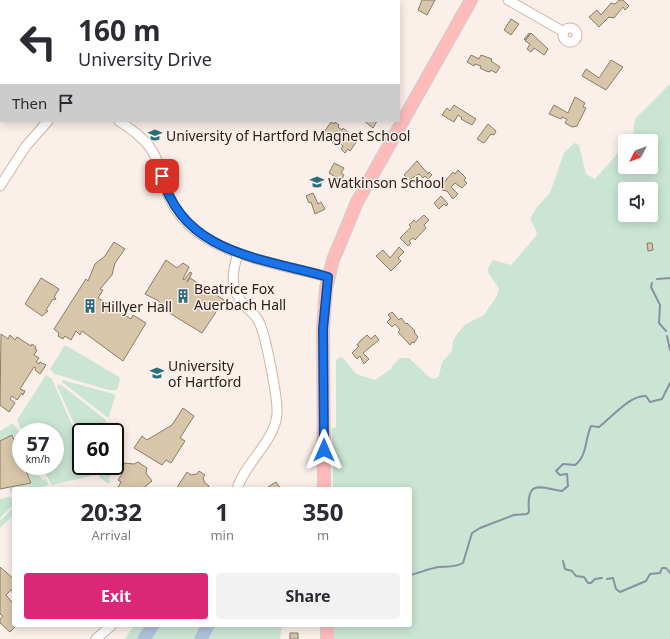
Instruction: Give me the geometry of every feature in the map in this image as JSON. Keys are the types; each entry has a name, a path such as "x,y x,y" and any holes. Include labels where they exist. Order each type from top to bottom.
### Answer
{"main road":[{"path":"324,487 323,329 328,277 339,241 357,202 470,0"},
{"path":"327,627 327,639"}],"street":[{"path":"508,0 564,32"},
{"path":"0,186 26,146 47,122"},
{"path":"120,122 135,133 152,150 170,200 186,223 210,241 238,253 328,277"},
{"path":"238,253 232,274 234,288 238,298 253,312 260,323 272,380 277,413 272,430 242,477 238,487"},
{"path":"96,639 110,627"}],"green space":[{"path":"670,84 670,639 334,639 334,627 412,627 412,487 333,487 332,428 336,427 336,360 340,357 344,359 356,374 375,380 391,369 400,358 409,358 430,378 435,379 439,376 442,362 452,351 453,341 458,333 466,324 484,315 497,296 499,288 488,273 488,268 493,260 511,265 536,236 537,232 530,219 537,207 550,193 564,153 574,143 579,145 586,174 595,179 618,153 618,174 658,174 658,134 633,134 635,119"},
{"path":"65,345 119,377 120,380 117,390 108,390 55,374 50,369"},
{"path":"46,375 52,379 72,425 72,475 91,476 52,485 46,475 64,475 64,423 18,423 17,420"},
{"path":"62,380 114,394 115,396 109,417 62,382"},
{"path":"60,384 106,420 106,423 74,423 57,386"},
{"path":"12,424 12,435 0,441 0,431"},
{"path":"28,475 38,475 43,480 46,479 49,485 40,487 14,487 32,483"},
{"path":"100,475 111,475 108,479 110,481 109,484 99,477"},
{"path":"12,487 12,494 9,488"},
{"path":"10,497 12,499 12,506 0,518 0,499"},
{"path":"12,509 12,516 0,528 0,521"},
{"path":"133,627 282,627 280,639 125,639"}],"building":[{"path":"422,0 435,0 427,15 418,10"},
{"path":"619,0 623,0 629,6 625,10 623,7 614,18 609,17 599,27 589,17 597,10 601,15 611,3 615,4"},
{"path":"511,19 519,24 511,35 504,30"},
{"path":"529,33 530,34 525,40 524,39"},
{"path":"531,33 548,49 544,55 534,48 531,52 527,49 530,44 525,41"},
{"path":"471,55 479,59 481,55 492,59 491,61 500,67 496,73 491,70 490,72 486,71 480,68 481,66 475,64 474,66 467,62"},
{"path":"611,60 623,67 606,90 582,76 586,69 599,78"},
{"path":"575,97 585,103 583,107 586,108 577,126 572,127 565,123 567,119 562,117 561,119 549,114 554,105 568,113"},
{"path":"454,105 476,119 472,125 461,119 462,118 458,115 454,122 442,115 447,108 450,111"},
{"path":"331,122 334,124 335,122 339,125 338,127 342,130 343,128 348,132 346,133 356,138 355,140 357,141 350,151 348,149 345,153 341,149 343,146 339,143 337,146 332,143 335,140 331,137 328,140 324,137 326,133 324,132"},
{"path":"365,122 376,122 373,128"},
{"path":"488,124 496,131 494,135 491,134 484,143 477,139"},
{"path":"417,161 428,174 429,172 432,175 428,179 425,176 423,178 419,174 409,180 404,175"},
{"path":"334,163 344,168 341,173 344,175 341,181 329,173"},
{"path":"458,170 466,178 464,180 467,183 462,188 455,183 451,187 458,194 453,199 447,191 442,190 443,188 441,186 453,172 455,174"},
{"path":"313,193 318,204 321,202 325,209 315,214 311,202 309,203 306,196"},
{"path":"441,196 448,204 446,206 444,204 439,209 434,203"},
{"path":"424,215 429,220 424,225 426,228 415,240 413,238 409,241 411,243 408,246 400,238 411,227 409,225 414,220 416,222"},
{"name":"Hillyer Hall","path":"114,242 125,249 115,263 112,275 100,289 103,290 98,298 131,319 133,315 146,323 123,361 82,331 80,335 76,331 71,340 65,336 63,339 58,336 59,333 54,329 86,279 88,281 95,264 105,256"},
{"path":"647,243 652,243 653,250 648,251"},
{"path":"399,247 404,252 398,258 401,261 391,271 376,256 383,250 390,258"},
{"name":"Beatrice Fox Auerbach Hall","path":"166,260 177,268 183,263 189,267 183,279 184,280 190,272 192,273 187,282 190,278 224,300 202,333 163,309 165,306 145,294"},
{"path":"41,278 59,289 54,297 56,298 55,300 53,299 46,310 48,311 42,316 25,304"},
{"path":"392,312 399,320 401,318 415,331 414,332 418,337 414,343 412,342 410,345 398,332 400,330 395,324 392,327 387,322 391,318 388,315"},
{"path":"1,334 8,339 10,335 15,340 17,337 31,346 32,344 37,350 34,355 39,358 36,362 46,365 40,374 34,367 20,389 25,391 23,395 22,393 17,400 12,396 10,399 15,403 9,412 0,405"},
{"path":"367,335 371,339 375,335 379,340 363,353 369,359 364,364 360,356 357,359 352,353 359,346 357,345 361,340"},
{"path":"183,408 194,416 180,438 185,441 171,463 166,460 162,465 134,448 142,436 147,440 172,425"},
{"path":"12,435 12,475 28,475 31,483 0,489 0,441"},
{"path":"138,462 147,468 146,473 152,481 144,487 118,487 121,482 118,480 121,475 124,475 124,463 134,464"},
{"path":"199,471 205,475 203,478 208,487 177,487 187,472 191,475 197,474"},
{"path":"276,482 280,487 268,487"},
{"path":"0,567 12,577 12,590 6,595 12,602 12,627 15,627 10,632 0,623 0,619 3,616 0,614"},
{"path":"290,633 298,633 298,639 290,639"}],"waterway":[{"path":"657,279 670,278"},
{"path":"652,283 651,287 660,305 659,323 666,331"},
{"path":"667,336 670,350"},
{"path":"412,574 438,567 454,566 463,563 472,533 480,528 514,515 527,514 529,512 529,501 532,490 541,487 562,491 568,486 567,474 560,475 556,471 563,464 575,465 579,462 584,453 591,426 599,427 621,407 640,396 646,396 650,402 662,399 670,383"},
{"path":"563,561 565,569 572,571 576,576 584,577 588,583 591,583 595,579 602,578"},
{"path":"607,579 613,578 616,589 620,592 646,581 650,574 660,573 662,568 666,568 670,573"},
{"path":"144,639 152,627"},
{"path":"201,639 207,627"}],"place":[{"name":"University of Hartford Magnet School","path":"155,135"},
{"name":"Watkinson School","path":"317,182"},
{"name":"Beatrice Fox Auerbach Hall","path":"183,296"},
{"name":"Hillyer Hall","path":"90,306"},
{"name":"University of Hartford","path":"157,373"}],"route":[{"path":"162,176 165,190 177,212 186,223 210,241 238,253 328,277 323,329 324,450"}]}
